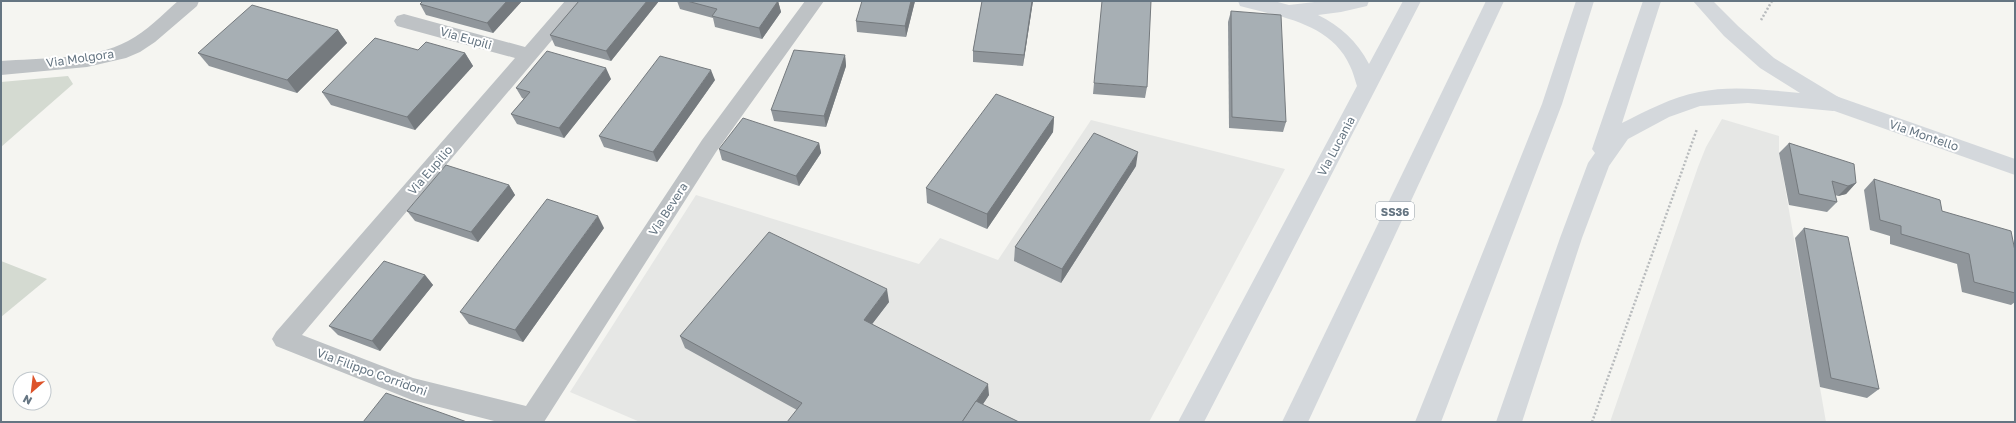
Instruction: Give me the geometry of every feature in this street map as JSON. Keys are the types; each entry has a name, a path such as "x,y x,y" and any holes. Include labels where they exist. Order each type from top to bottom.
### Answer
{"main road":[{"path":"1248,1 1286,10 1322,23 1340,38 1359,63 1367,86"},
{"path":"1286,10 1341,6 1360,1"},
{"name":"Via Lucania","path":"1191,422 1412,1"},
{"name":"SS36","path":"1295,422 1495,1"},
{"path":"1428,422 1552,104 1585,1"},
{"path":"1510,422 1571,238 1599,163 1652,1"},
{"path":"1702,1 1731,31 1767,64 1833,103"},
{"path":"1599,163 1621,133 1662,112 1698,99 1748,96 1833,103"},
{"name":"Via Montello","path":"1833,103 2015,167"}],"street":[{"name":"Via Molgora","path":"1,68 114,55 134,46 151,35 190,1"},
{"name":"Via Eupilio","path":"284,339 576,1"},
{"name":"Via Bevera","path":"530,421 709,146 815,1"},
{"name":"Via Eupili","path":"404,21 529,55"},
{"name":"Via Filippo Corridoni","path":"284,339 412,389 530,421"}],"path":[{"path":"1760,23 1772,1"},
{"path":"1592,422 1699,124"}],"shaded area":[{"path":"68,76 73,84 1,147 1,82"},
{"path":"1722,119 1779,136 1779,153 1826,422 1610,422 1698,167 1706,147"},
{"path":"1091,120 1285,169 1149,422 640,422 570,392 696,195 919,264 940,238 998,260"},
{"path":"1,261 47,279 1,317"}],"building":[{"path":"423,1 507,1 487,23 420,4"},
{"path":"579,1 647,1 606,51 550,35"},
{"path":"687,1 778,1 759,28 712,16 717,9"},
{"path":"862,1 911,1 905,26 856,21"},
{"path":"982,1 1032,1 1024,55 973,51"},
{"path":"1102,1 1151,1 1147,87 1094,83"},
{"path":"252,5 338,30 287,80 198,53"},
{"path":"1231,11 1281,15 1286,122 1232,117"},
{"path":"375,38 418,50 426,42 465,53 407,117 322,92"},
{"path":"794,50 845,55 824,116 771,110"},
{"path":"547,51 606,68 559,128 511,114 530,92 516,88"},
{"path":"660,56 711,70 653,152 599,136"},
{"path":"996,94 1054,117 987,214 926,188"},
{"path":"743,118 819,143 796,176 719,149"},
{"path":"1094,133 1138,152 1062,269 1015,247"},
{"path":"1789,143 1854,164 1856,183 1848,186 1832,181 1837,202 1799,194"},
{"path":"446,165 509,185 471,232 407,211"},
{"path":"1874,179 1940,200 1942,211 2011,231 2015,251 2015,293 1974,282 1969,254 1901,234 1901,226 1880,220"},
{"path":"547,199 598,216 515,330 460,312"},
{"path":"1804,228 1848,237 1879,389 1831,378"},
{"path":"769,232 887,289 864,320 988,384 962,422 787,422 802,403 680,336"},
{"path":"384,261 425,275 372,341 329,326"},
{"path":"386,393 467,422 363,422"},
{"path":"976,401 1019,422 962,422"}]}
